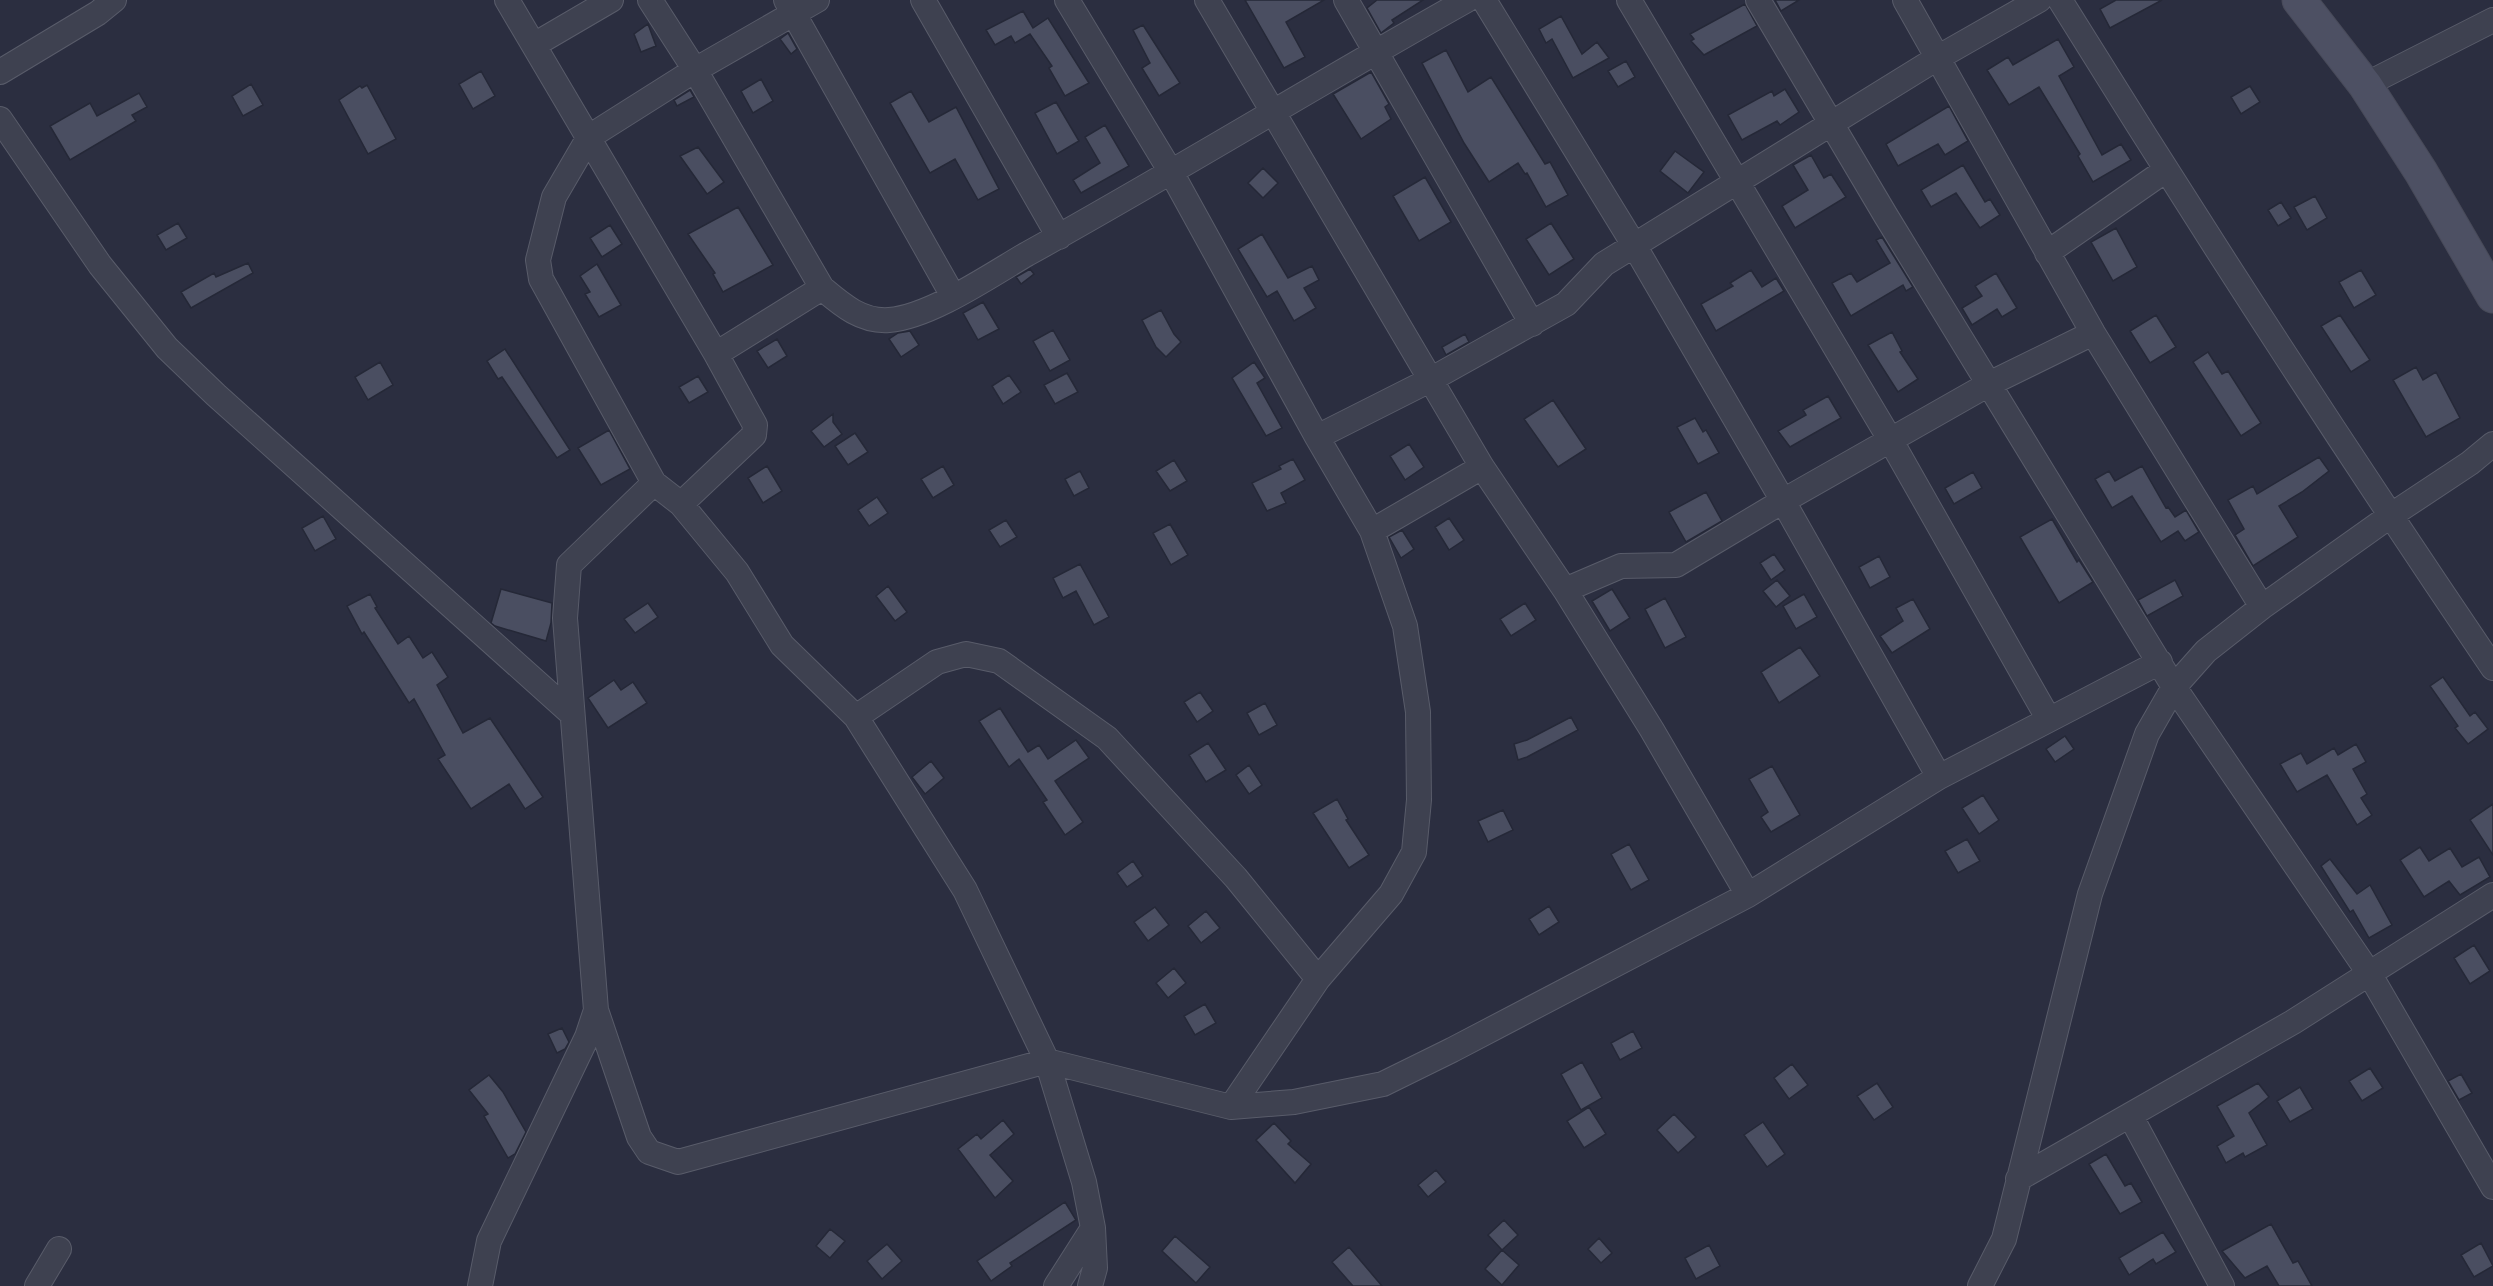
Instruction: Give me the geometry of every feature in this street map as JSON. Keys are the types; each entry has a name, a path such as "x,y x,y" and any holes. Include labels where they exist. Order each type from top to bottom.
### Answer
{"street":[{"path":"0,72 98,14 114,0"},
{"path":"507,0 716,354 755,425 754,435 681,504"},
{"path":"534,45 611,0"},
{"path":"650,0 695,70 822,288 850,310 873,318 889,320 918,314 953,296 1467,0"},
{"path":"817,0 790,7 589,137 554,197 538,260 541,279 654,483 681,504 737,572 782,645 856,717 965,890 1047,1061 1084,1182 1093,1228 1095,1268 1090,1286"},
{"path":"923,0 1059,237"},
{"path":"1067,0 1171,172 1317,437 1372,531 1405,626 1418,712 1419,800 1414,852 1390,894 1318,979 1231,1107"},
{"path":"1207,0 1482,468 1565,590 1652,730 1748,896"},
{"path":"1346,0 1532,324"},
{"path":"1485,0 1634,245 1783,501 1939,777"},
{"path":"1629,0 1891,441 2048,718"},
{"path":"1758,0 2174,687 2369,973 2493,1187"},
{"path":"1905,0 2093,333 2262,607"},
{"path":"1317,437 1430,380 1566,304 1604,264 1939,57 2039,0"},
{"path":"2060,0 2166,170 2390,516 2493,668"},
{"path":"2299,0 2366,85 2421,172 2493,296"},
{"path":"790,7 953,296"},
{"path":"2366,85 2493,20"},
{"path":"0,119 100,265 167,348 224,403 572,714"},
{"path":"2048,253 2166,170"},
{"path":"716,354 822,288"},
{"path":"1565,590 1621,566 1676,565 1783,501 1989,384 2093,333"},
{"path":"1980,1286 2004,1239 2090,894 2147,734 2174,687 2206,651 2262,607 2390,516 2470,464 2493,444"},
{"path":"1372,531 1482,468"},
{"path":"654,483 569,565 565,618 596,1010 639,1137 649,1152 678,1162 1047,1061 1231,1107 1293,1102 1383,1084 1748,896 1939,777 2048,718 2160,662"},
{"path":"856,717 937,662 966,654 999,661 1107,738 1236,878 1318,979"},
{"path":"2018,1179 2292,1022 2493,894"},
{"path":"480,1286 489,1241 587,1037 596,1010"},
{"path":"2130,1115 2222,1286"},
{"path":"1056,1286 1093,1228"},
{"path":"37,1286 59,1249"}],"building":[{"path":"1245,0 1324,0 1286,22 1305,57 1284,68"},
{"path":"1377,0 1423,0 1392,20 1394,23 1381,33 1367,8"},
{"path":"1775,0 1799,0 1781,11"},
{"path":"2116,0 2162,0 2110,28 2100,9"},
{"path":"1745,4 1757,26 1704,55 1691,41 1694,39 1690,34"},
{"path":"1023,11 1033,28 1048,18 1089,83 1065,96 1049,68 1052,66 1030,34 1015,43 1011,36 995,45 986,30"},
{"path":"1561,16 1582,54 1597,42 1609,58 1573,78 1552,39 1546,43 1539,29"},
{"path":"648,24 656,46 641,52 634,34"},
{"path":"1143,25 1180,83 1159,96 1142,68 1150,63 1133,30"},
{"path":"788,33 797,49 791,54 780,39"},
{"path":"2058,39 2074,67 2059,76 2102,155 2121,144 2131,160 2093,182 2078,156 2080,154 2039,87 2009,105 1987,70 2008,57 2013,65"},
{"path":"1446,50 1468,92 1491,77 1545,164 1550,162 1568,195 1546,207 1527,173 1525,174 1518,163 1489,182 1464,143 1422,63"},
{"path":"1626,61 1635,77 1618,87 1608,71"},
{"path":"481,71 495,96 473,109 459,84"},
{"path":"1371,72 1389,104 1385,107 1391,119 1361,139 1333,94"},
{"path":"761,79 773,101 753,113 741,91"},
{"path":"251,84 263,105 243,116 232,96"},
{"path":"367,85 396,139 368,154 339,100 360,86 362,88"},
{"path":"2250,86 2260,102 2241,114 2231,97"},
{"path":"1785,89 1799,112 1780,125 1777,121 1742,140 1728,115 1772,91 1774,96"},
{"path":"690,90 694,97 677,106 674,100"},
{"path":"911,91 929,122 956,107 999,189 978,200 955,159 930,173 890,103"},
{"path":"139,93 147,107 132,115 136,121 70,160 50,126 90,103 97,116"},
{"path":"1056,102 1079,141 1057,154 1035,113"},
{"path":"1949,106 1968,141 1945,155 1938,144 1898,166 1886,144"},
{"path":"1105,125 1129,166 1081,193 1073,180 1100,163 1085,137"},
{"path":"698,147 724,182 707,194 680,156"},
{"path":"1675,151 1704,172 1688,193 1660,171"},
{"path":"1811,155 1824,178 1831,174 1846,197 1795,228 1782,206 1808,190 1793,165"},
{"path":"1963,165 1985,202 1990,199 2000,215 1980,228 1956,193 1931,207 1921,190"},
{"path":"1263,168 1278,183 1263,198 1248,183"},
{"path":"1425,177 1451,222 1419,241 1393,196"},
{"path":"2315,196 2327,218 2307,230 2294,207"},
{"path":"2281,202 2291,218 2278,226 2268,210"},
{"path":"738,207 773,265 723,292 713,274 715,273 688,234"},
{"path":"178,223 187,238 166,250 157,235"},
{"path":"1551,223 1574,259 1549,275 1526,239"},
{"path":"610,225 622,244 602,257 590,238"},
{"path":"2116,228 2137,267 2113,281 2091,242"},
{"path":"1262,234 1288,278 1312,266 1319,280 1304,288 1316,308 1294,321 1277,291 1267,297 1238,249"},
{"path":"1882,237 1913,287 1906,291 1903,285 1851,316 1832,283 1851,273 1857,282 1890,263 1876,240"},
{"path":"248,263 253,273 191,308 181,292 214,273 216,277"},
{"path":"597,264 621,305 599,317 585,294 590,292 580,276"},
{"path":"1030,269 1034,274 1021,284 1016,277"},
{"path":"1751,270 1762,287 1776,278 1784,291 1716,331 1701,304 1733,286 1730,283"},
{"path":"2361,270 2376,295 2354,308 2339,282"},
{"path":"1996,273 2017,308 2002,317 1997,309 1972,325 1962,308 1982,296 1975,286"},
{"path":"983,302 999,329 978,340 963,313"},
{"path":"1161,310 1181,342 1166,357 1156,347 1142,320"},
{"path":"2156,315 2176,347 2150,363 2130,331"},
{"path":"2340,315 2370,360 2351,372 2321,326"},
{"path":"1053,330 1070,360 1050,371 1033,341"},
{"path":"910,331 919,345 901,357 889,339 898,333"},
{"path":"1892,332 1902,351 1900,352 1918,379 1898,392 1868,345"},
{"path":"1465,334 1469,342 1446,355 1442,347"},
{"path":"777,339 787,356 768,368 757,351"},
{"path":"505,349 570,450 557,458 502,377 498,379 487,361"},
{"path":"2208,352 2222,374 2228,371 2261,423 2241,436 2193,362"},
{"path":"380,362 393,385 368,400 355,377"},
{"path":"1254,362 1265,378 1257,383 1282,428 1266,436 1232,378"},
{"path":"2416,367 2423,380 2436,372 2460,418 2426,437 2393,380"},
{"path":"1067,373 1078,392 1055,404 1044,385"},
{"path":"1009,375 1021,392 1003,404 992,386"},
{"path":"698,376 708,392 689,403 679,387"},
{"path":"1828,396 1841,418 1790,447 1778,431 1806,415 1803,410"},
{"path":"1553,400 1586,449 1558,467 1524,419"},
{"path":"833,414 833,422 842,434 824,447 811,431"},
{"path":"1695,418 1703,432 1706,430 1719,453 1698,464 1677,427"},
{"path":"609,430 630,469 601,485 578,448"},
{"path":"855,433 868,452 848,465 835,446"},
{"path":"1409,444 1424,467 1405,480 1390,456"},
{"path":"2319,457 2329,471 2279,506 2298,537 2253,566 2235,535 2244,529 2228,500 2253,486 2257,494"},
{"path":"1293,459 1305,480 1281,493 1286,503 1267,511 1252,483 1281,469 1279,466"},
{"path":"1174,460 1187,481 1170,491 1156,471"},
{"path":"767,466 782,491 763,503 748,478"},
{"path":"943,466 954,485 933,498 921,479"},
{"path":"2142,466 2166,508 2168,507 2175,517 2186,510 2199,532 2185,541 2178,531 2161,542 2132,496 2112,508 2095,479 2109,471 2115,481"},
{"path":"1080,471 1089,488 1074,496 1065,479"},
{"path":"1973,472 1982,488 1954,504 1945,488"},
{"path":"1706,492 1722,521 1686,542 1669,512"},
{"path":"877,497 888,513 869,526 858,510"},
{"path":"323,516 336,539 315,551 302,528"},
{"path":"1449,518 1464,540 1449,550 1435,527"},
{"path":"2052,519 2077,562 2079,560 2093,582 2059,603 2020,537"},
{"path":"1006,520 1017,537 1000,547 989,530"},
{"path":"1170,524 1188,555 1171,565 1153,533"},
{"path":"1402,530 1414,549 1401,558 1389,537"},
{"path":"1774,554 1785,570 1771,580 1760,563"},
{"path":"1879,556 1890,577 1870,588 1859,567"},
{"path":"1080,564 1109,617 1094,625 1076,591 1063,598 1053,578"},
{"path":"1777,580 1790,596 1776,607 1763,591"},
{"path":"2175,580 2183,596 2147,616 2138,600"},
{"path":"888,586 907,612 895,621 876,596"},
{"path":"501,589 552,603 551,623 546,641 491,623"},
{"path":"1612,589 1630,618 1610,631 1592,601"},
{"path":"370,594 377,607 375,608 398,644 409,636 423,658 432,652 448,677 437,685 463,733 490,718 543,797 525,809 509,784 471,809 438,759 445,755 414,699 409,703 364,632 362,634 347,606"},
{"path":"1804,594 1817,617 1796,629 1783,606"},
{"path":"1665,598 1686,637 1665,648 1645,609"},
{"path":"1913,599 1930,629 1892,653 1880,636 1903,621 1896,608"},
{"path":"648,603 658,617 635,633 624,619"},
{"path":"1525,603 1536,620 1511,636 1500,619"},
{"path":"1800,647 1820,676 1779,703 1761,672"},
{"path":"2443,677 2470,716 2475,712 2488,729 2468,744 2455,728 2458,726 2430,686"},
{"path":"614,680 621,690 633,682 647,703 608,728 588,698"},
{"path":"1200,692 1213,711 1197,722 1184,702"},
{"path":"1265,703 1277,725 1259,735 1247,713"},
{"path":"1000,708 1028,752 1039,745 1048,759 1076,740 1089,758 1055,781 1083,822 1065,835 1043,802 1047,800 1019,759 1009,767 979,721"},
{"path":"1571,717 1578,730 1518,760 1514,744 1527,740"},
{"path":"2065,736 2074,749 2055,762 2046,749"},
{"path":"1208,743 1226,770 1206,782 1189,755"},
{"path":"2356,744 2366,762 2353,769 2367,794 2361,798 2372,815 2357,825 2327,775 2297,792 2280,764 2301,753 2307,764 2334,748 2338,755"},
{"path":"931,761 944,778 925,794 912,777"},
{"path":"1249,765 1262,785 1249,794 1236,775"},
{"path":"1772,766 1800,815 1771,832 1761,817 1768,812 1749,779"},
{"path":"1983,795 1999,820 1979,834 1962,808"},
{"path":"1337,799 1348,819 1346,820 1369,855 1349,868 1313,813"},
{"path":"2493,804 2493,855 2470,820"},
{"path":"1503,810 1513,830 1488,842 1478,821"},
{"path":"1967,839 1980,861 1958,873 1945,851"},
{"path":"1629,844 1649,880 1631,890 1611,854"},
{"path":"2420,847 2429,861 2450,848 2462,867 2479,857 2490,877 2460,895 2449,881 2424,897 2400,860"},
{"path":"2330,859 2357,894 2370,885 2392,925 2369,938 2353,910 2350,912 2321,866"},
{"path":"1133,861 1143,876 1127,887 1117,873"},
{"path":"1549,906 1559,922 1539,935 1529,919"},
{"path":"1155,907 1169,925 1148,941 1134,922"},
{"path":"1206,911 1220,928 1201,943 1188,926"},
{"path":"2474,945 2490,971 2470,984 2454,958"},
{"path":"1174,968 1186,983 1168,998 1156,983"},
{"path":"1205,1004 1216,1023 1195,1035 1184,1016"},
{"path":"562,1028 569,1042 565,1049 557,1053 548,1034"},
{"path":"1633,1031 1642,1048 1620,1060 1611,1043"},
{"path":"1582,1062 1602,1098 1581,1110 1561,1074"},
{"path":"1792,1064 1808,1085 1789,1099 1774,1078"},
{"path":"2370,1068 2383,1088 2362,1101 2349,1081"},
{"path":"2461,1074 2472,1093 2459,1100 2448,1081"},
{"path":"489,1075 503,1092 526,1132 515,1154 508,1158 484,1116 488,1114 469,1090"},
{"path":"1877,1083 1893,1107 1874,1120 1857,1096"},
{"path":"2258,1083 2269,1097 2249,1113 2267,1145 2245,1157 2243,1153 2226,1163 2217,1146 2234,1136 2217,1106"},
{"path":"2300,1087 2313,1109 2290,1122 2277,1101"},
{"path":"1589,1107 1606,1134 1584,1148 1567,1121"},
{"path":"1674,1114 1696,1137 1678,1153 1657,1130"},
{"path":"1003,1120 1014,1134 990,1155 1013,1181 995,1198 958,1149 977,1134 981,1139"},
{"path":"1763,1122 1785,1154 1767,1167 1744,1135"},
{"path":"1274,1123 1291,1141 1288,1144 1311,1164 1295,1183 1256,1140"},
{"path":"2106,1154 2125,1186 2131,1183 2142,1202 2120,1214 2089,1164"},
{"path":"1436,1170 1446,1182 1428,1197 1418,1185"},
{"path":"1065,1202 1076,1220 1010,1263 1012,1266 991,1281 977,1261"},
{"path":"1504,1220 1518,1235 1502,1250 1488,1235"},
{"path":"2271,1224 2293,1263 2298,1261 2312,1286 2279,1286 2267,1266 2245,1278 2222,1251"},
{"path":"830,1229 845,1241 830,1258 816,1246"},
{"path":"2163,1232 2176,1252 2156,1264 2153,1259 2129,1275 2119,1258"},
{"path":"1175,1236 1210,1267 1196,1283 1162,1251"},
{"path":"1599,1238 1612,1253 1601,1263 1588,1249"},
{"path":"2481,1243 2493,1266 2474,1277 2461,1255"},
{"path":"887,1244 902,1261 882,1279 867,1261"},
{"path":"1709,1245 1720,1266 1696,1279 1685,1258"},
{"path":"1349,1247 1382,1286 1353,1286 1332,1262"},
{"path":"1502,1250 1519,1265 1502,1285 1485,1269"}]}
